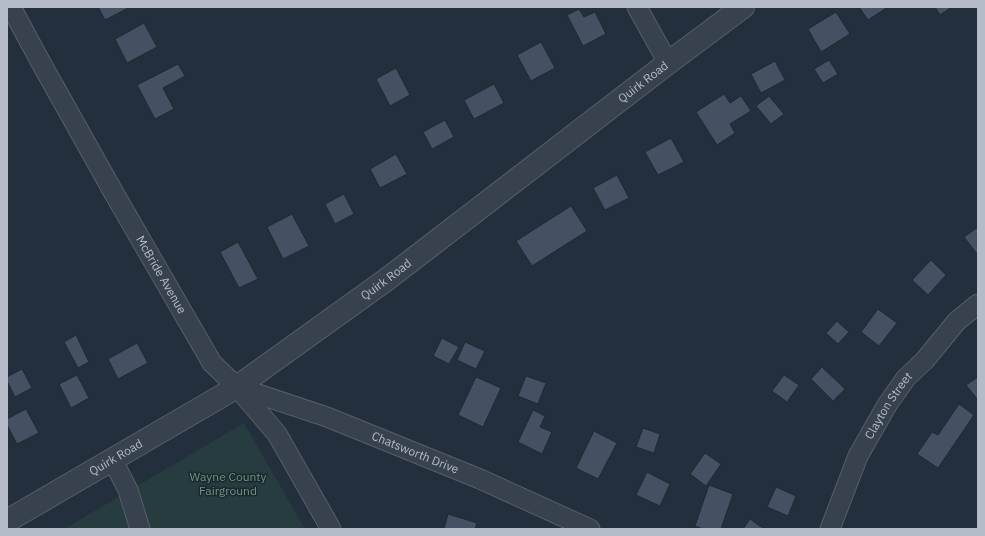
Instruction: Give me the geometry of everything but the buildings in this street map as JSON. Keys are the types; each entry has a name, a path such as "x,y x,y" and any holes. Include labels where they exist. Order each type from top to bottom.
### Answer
{"street":[{"name":"McBride Avenue","path":"11,7 115,195 212,363 237,387 277,434 331,529"},
{"path":"637,7 668,63"},
{"name":"Quirk Road","path":"7,521 237,387 386,280 743,7"},
{"name":"Clayton Street","path":"830,529 858,456 887,405 906,378 925,360 956,322 978,304"},
{"name":"Chatsworth Drive","path":"237,387 327,417 480,479 590,529"},
{"path":"112,459 128,490 140,529"}],"green space":[{"name":"Wayne County Fairground","path":"244,423 305,529 64,529"}]}
